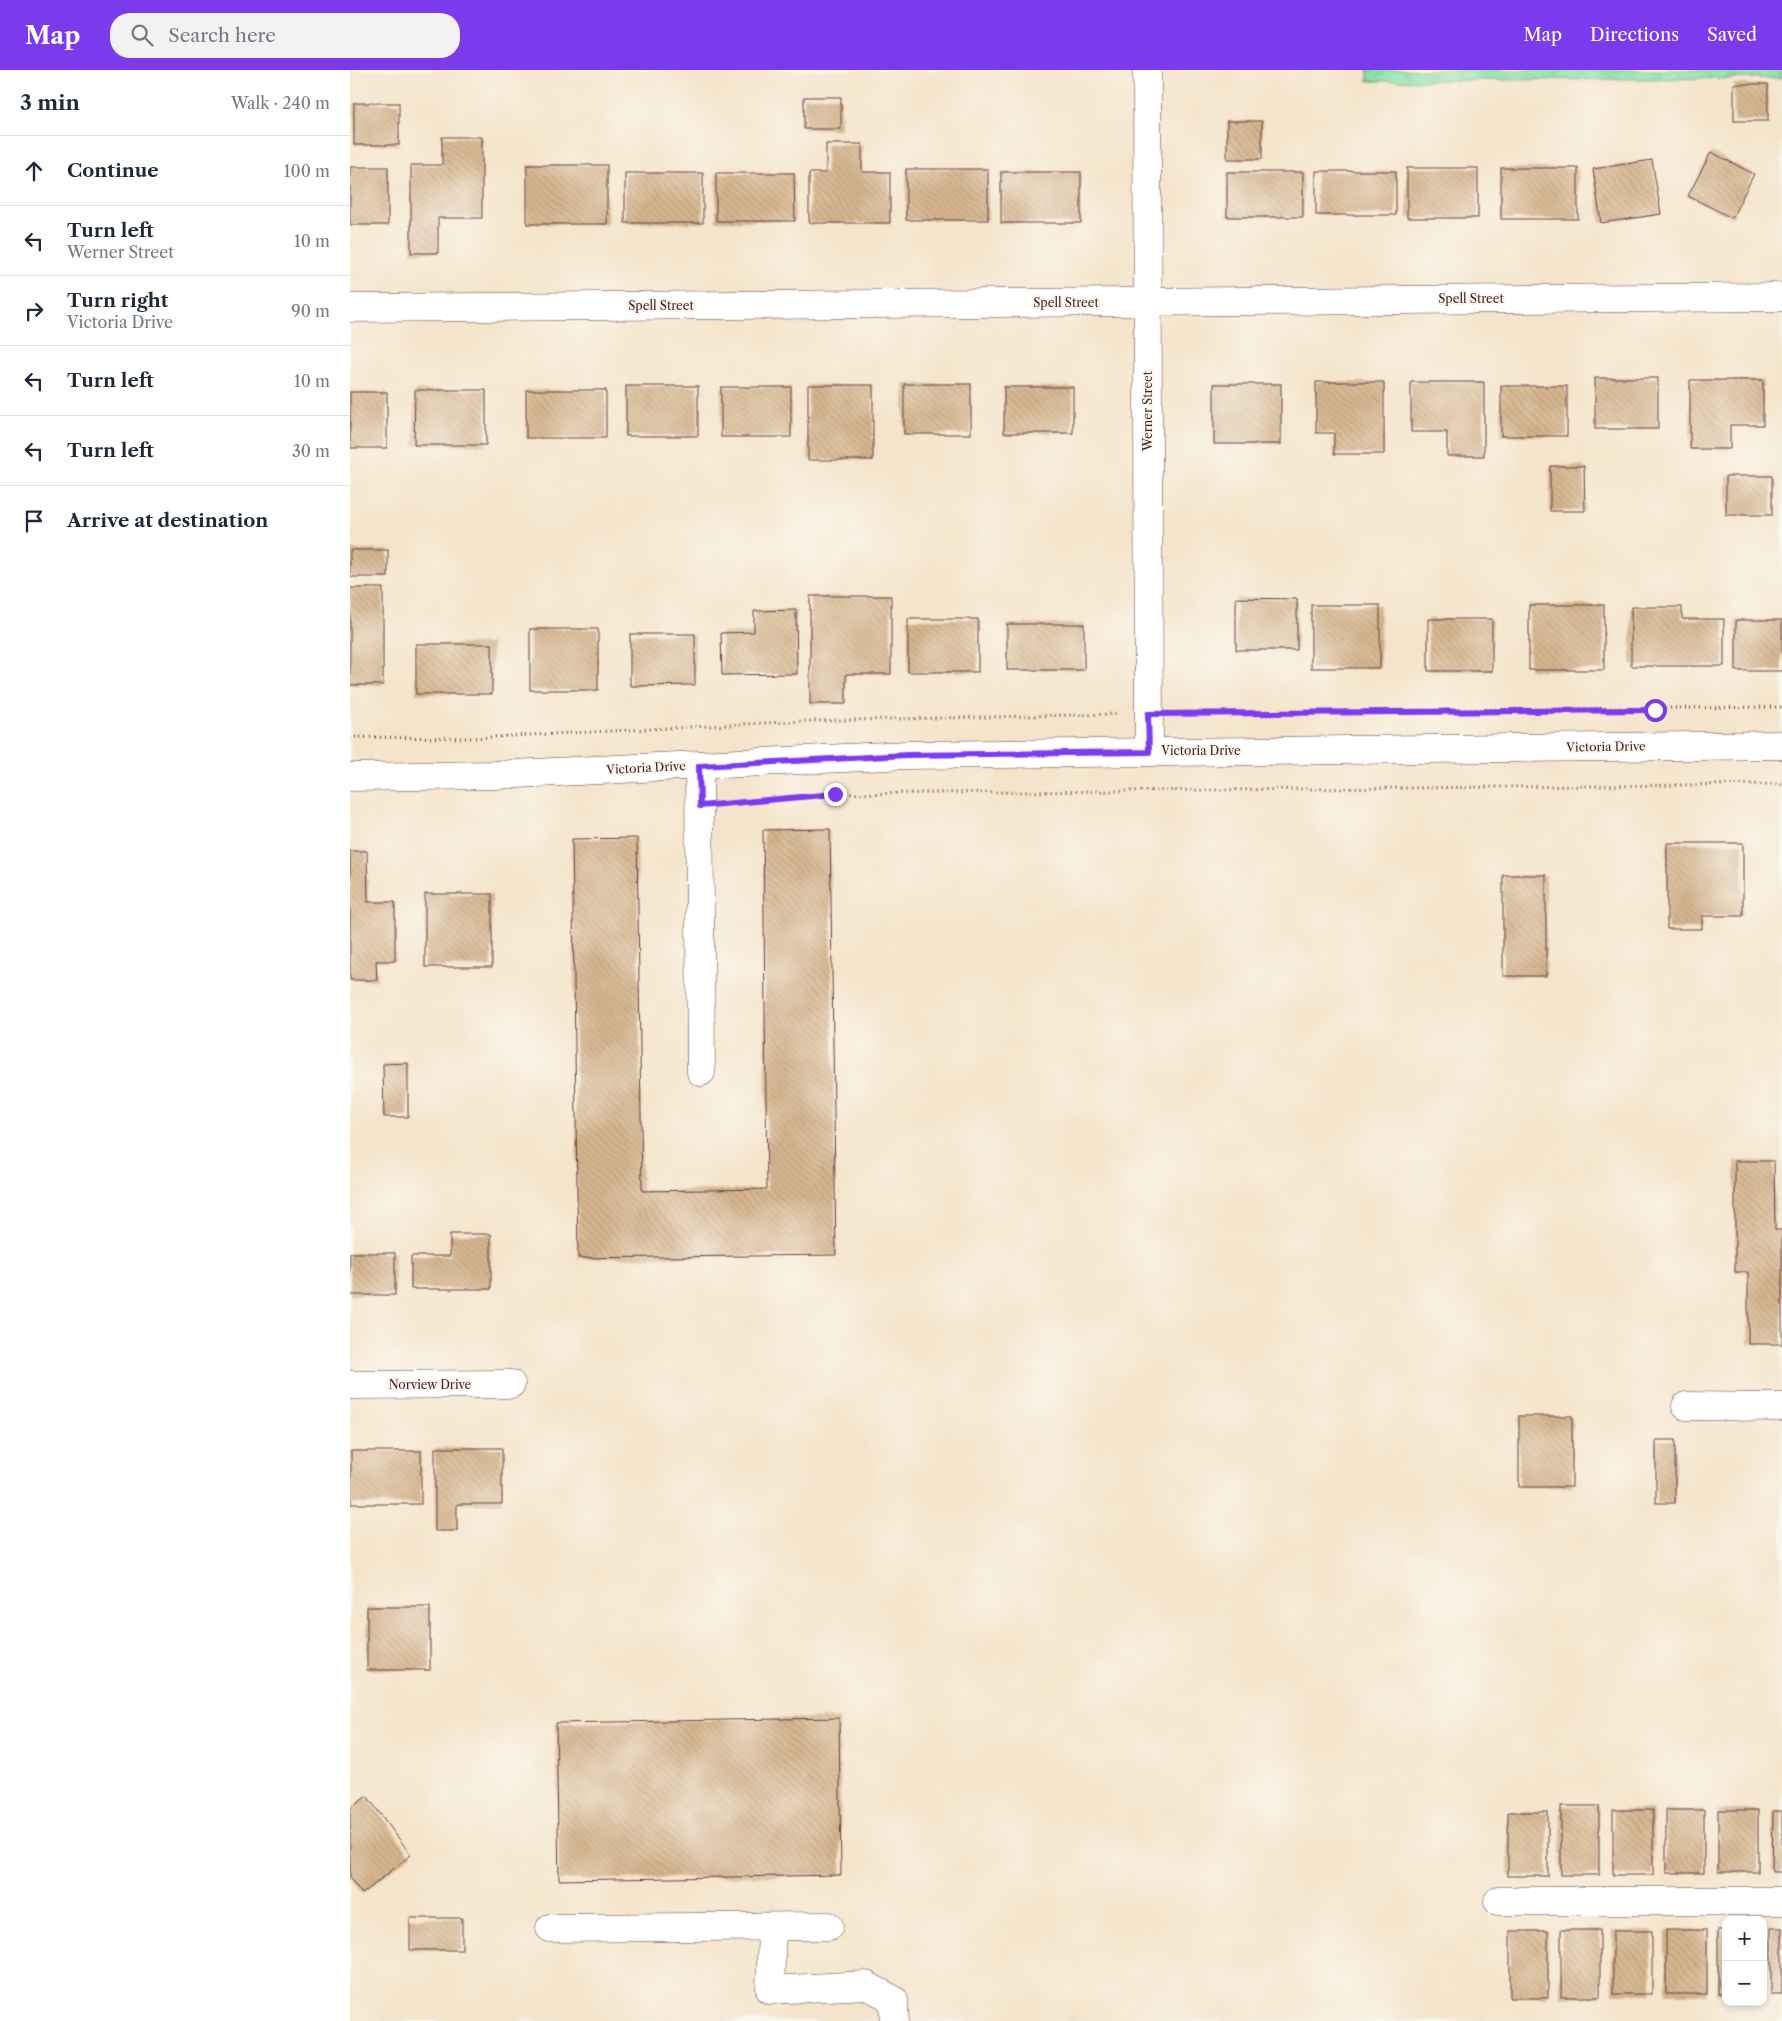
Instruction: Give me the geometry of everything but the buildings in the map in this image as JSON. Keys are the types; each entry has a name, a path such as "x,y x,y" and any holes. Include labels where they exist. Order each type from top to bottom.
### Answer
{"street":[{"name":"Werner Street","path":"1147,70 1149,752"},
{"name":"Spell Street","path":"350,308 1782,297"},
{"name":"Victoria Drive","path":"350,777 494,775 907,755 1782,745"},
{"path":"699,766 701,1072"},
{"name":"Norview Drive","path":"350,1385 511,1384"},
{"path":"1686,1406 1782,1407"},
{"path":"1498,1901 1782,1900"},
{"path":"550,1928 829,1926"},
{"path":"772,1927 770,1990 866,1986 894,2000 894,2021"}],"path":[{"path":"350,738 472,738 806,721 1148,714 1782,707"},
{"path":"700,806 835,794 1782,784"}],"green space":[{"path":"1368,70 1782,70 1782,78 1368,81"}],"route":[{"path":"835,794 700,806 699,766 907,755 1149,752 1148,714 1655,710"}]}
